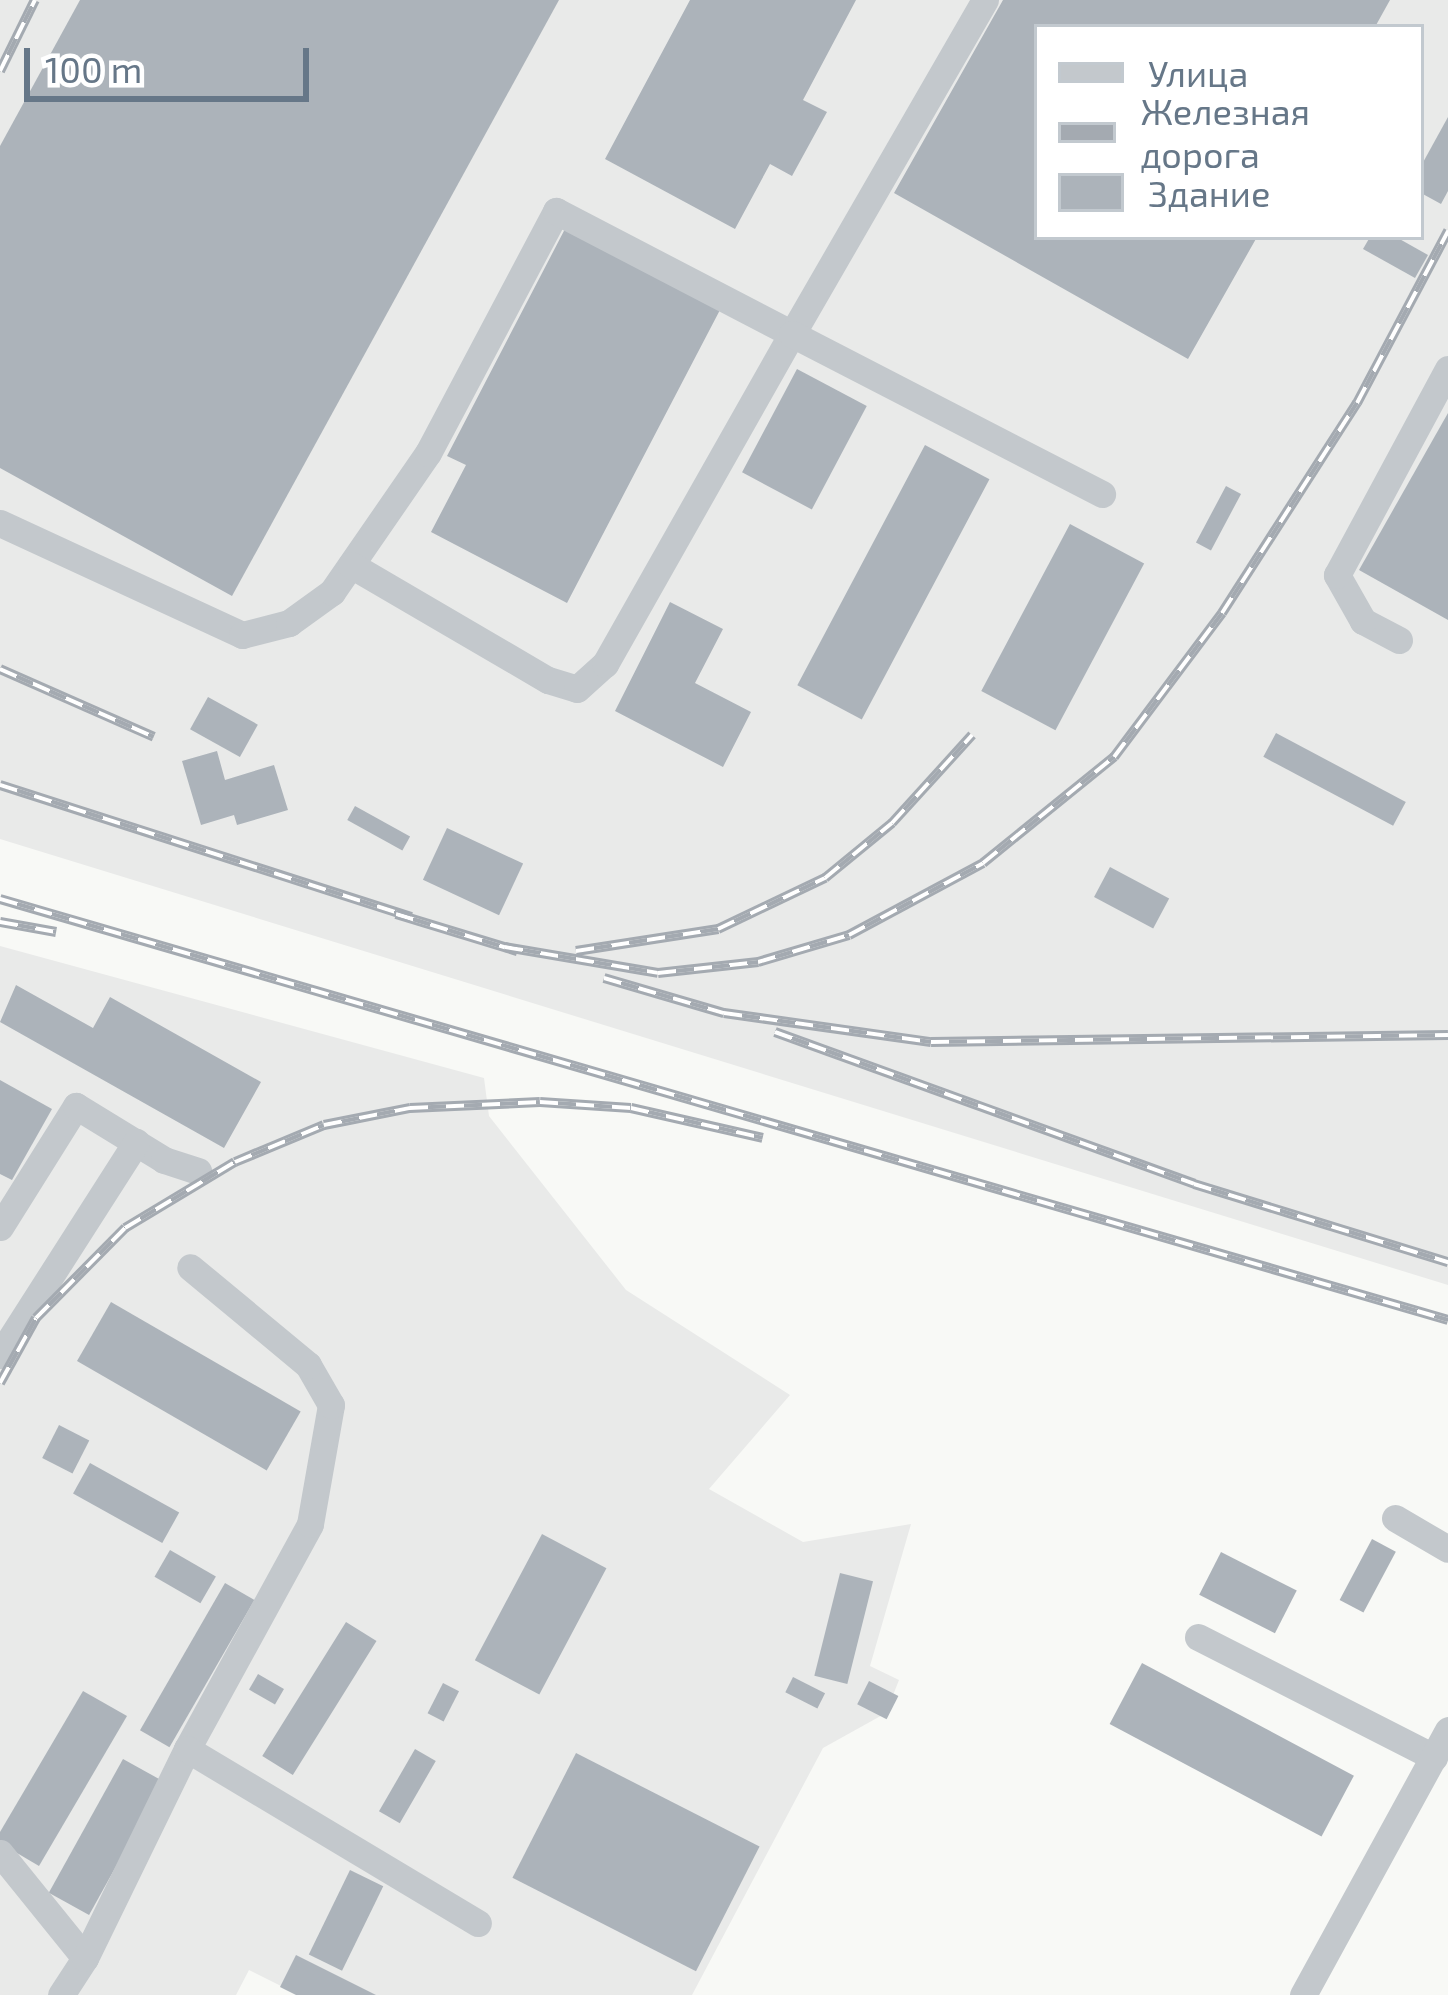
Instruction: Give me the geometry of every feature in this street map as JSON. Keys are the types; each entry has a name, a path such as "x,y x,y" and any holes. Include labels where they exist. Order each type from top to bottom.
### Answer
{"lane":[{"path":"351,565 548,680 578,689 605,664 985,0"},
{"path":"0,523 242,635 289,623 332,592 428,453 556,212 1102,494"},
{"path":"1400,640 1363,621 1337,575 1448,369"},
{"path":"0,1227 76,1106 198,1171"},
{"path":"0,1354 136,1142"},
{"path":"61,1995 85,1958 187,1749 310,1524 331,1419 308,1365 190,1267"},
{"path":"1395,1518 1448,1549"},
{"path":"1198,1637 1434,1757"},
{"path":"1303,1995 1448,1730"},
{"path":"187,1749 478,1923"},
{"path":"0,1853 85,1958"}],"shaded area":[{"path":"0,0 1448,0 1448,1285 0,839"},
{"path":"0,946 484,1078 489,1116 626,1290 790,1395 709,1489 803,1542 911,1524 870,1666 899,1680 886,1713 823,1748 692,1995 299,1995 249,1970 236,1995 0,1995"}],"building":[{"path":"80,0 559,0 232,596 0,468 0,146"},
{"path":"690,0 856,0 803,100 827,112 792,176 770,164 735,229 605,159"},
{"path":"1003,0 1390,0 1377,24 1034,24 1034,240 1255,240 1188,359 894,193"},
{"path":"1448,117 1448,191 1441,204 1424,195 1424,161"},
{"path":"566,227 721,308 567,603 431,532 466,465 447,456"},
{"path":"1368,240 1401,240 1428,255 1415,278 1363,249"},
{"path":"797,369 867,406 812,509 742,472"},
{"path":"1448,413 1448,620 1359,570"},
{"path":"925,445 989,479 862,719 797,685"},
{"path":"1226,486 1241,494 1211,550 1196,543"},
{"path":"1070,524 1144,563 1055,730 981,691"},
{"path":"670,602 723,629 695,683 751,712 723,767 615,711"},
{"path":"208,697 258,725 240,757 190,729"},
{"path":"1276,733 1406,802 1393,826 1263,757"},
{"path":"217,751 225,780 274,765 288,810 237,825 234,815 201,825 182,761"},
{"path":"355,806 410,837 402,851 347,820"},
{"path":"447,828 523,863 499,915 423,880"},
{"path":"1110,867 1169,898 1153,928 1094,897"},
{"path":"16,985 93,1028 110,997 261,1082 224,1148 0,1022"},
{"path":"0,1080 52,1109 12,1180 0,1174"},
{"path":"111,1302 301,1412 267,1470 77,1361"},
{"path":"59,1425 89,1440 72,1473 42,1458"},
{"path":"90,1463 179,1512 162,1543 73,1494"},
{"path":"542,1534 606,1568 539,1695 475,1660"},
{"path":"1372,1539 1396,1552 1363,1613 1340,1600"},
{"path":"170,1550 216,1576 200,1603 154,1577"},
{"path":"1221,1552 1297,1591 1275,1633 1199,1595"},
{"path":"840,1573 873,1581 847,1684 814,1676"},
{"path":"225,1583 254,1600 169,1747 140,1730"},
{"path":"346,1622 377,1641 293,1775 262,1756"},
{"path":"1142,1663 1354,1776 1322,1837 1110,1724"},
{"path":"258,1674 284,1689 275,1705 249,1690"},
{"path":"793,1677 825,1693 817,1708 785,1692"},
{"path":"869,1681 898,1696 887,1719 857,1704"},
{"path":"443,1683 459,1691 444,1721 428,1713"},
{"path":"83,1691 127,1716 39,1866 0,1843 0,1832"},
{"path":"415,1749 436,1761 400,1823 379,1811"},
{"path":"576,1753 760,1847 696,1971 512,1878"},
{"path":"123,1759 163,1781 89,1915 49,1893"},
{"path":"350,1870 383,1886 342,1971 309,1954"},
{"path":"296,1955 376,1995 296,1995 280,1987"}],"railway":[{"path":"0,71 35,0"},
{"path":"505,947 658,973 758,962 849,935 983,863 1114,757 1222,613 1357,403 1448,231"},
{"path":"0,669 154,737"},
{"path":"576,951 718,929 825,878 892,823 972,735"},
{"path":"0,785 411,917"},
{"path":"0,899 1448,1320"},
{"path":"396,914 517,951"},
{"path":"0,922 56,932"},
{"path":"604,978 724,1013 931,1042 1448,1035"},
{"path":"775,1032 1194,1184 1448,1262"},
{"path":"0,1383 36,1318 125,1228 235,1162 324,1125 410,1108 540,1102 631,1108 763,1138"}]}
